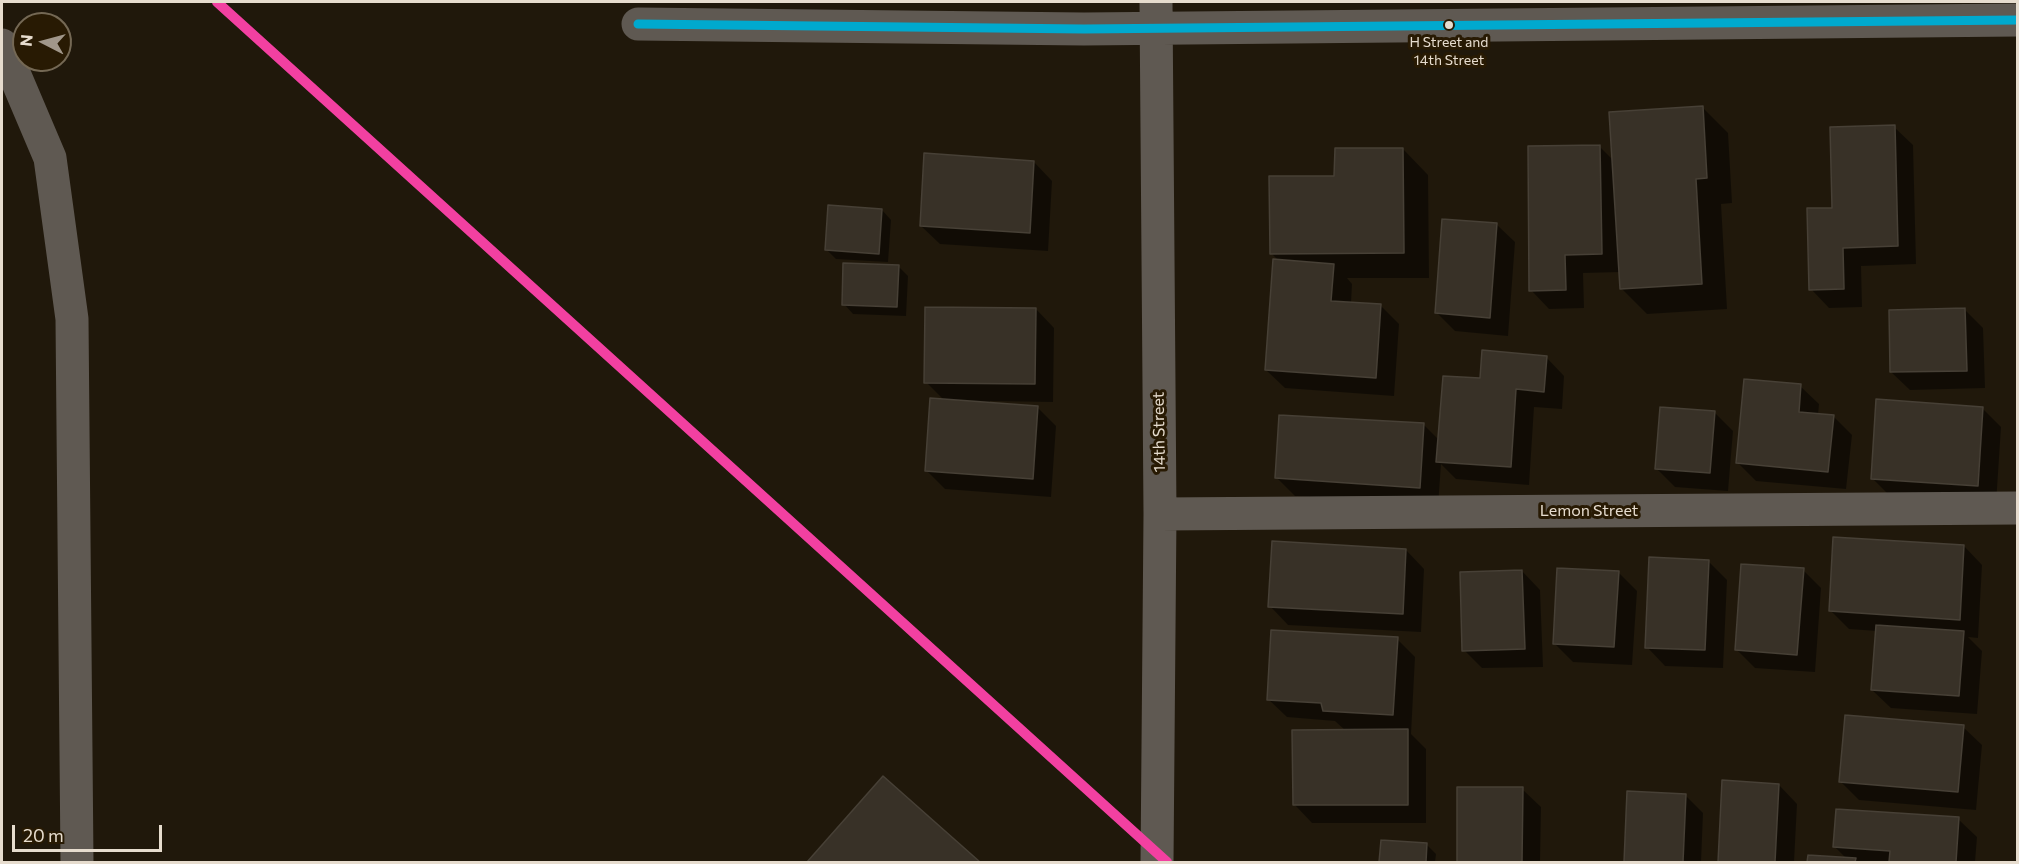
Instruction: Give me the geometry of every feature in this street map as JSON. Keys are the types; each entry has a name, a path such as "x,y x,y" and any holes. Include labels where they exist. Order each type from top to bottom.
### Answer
{"street":[{"path":"638,24 1084,29 1156,15 2018,20"},
{"name":"14th Street","path":"1156,15 1160,514 1158,862"},
{"path":"2,45 50,158 72,320 77,862"},
{"name":"Lemon Street","path":"1160,514 2018,508"}],"building":[{"path":"1703,106 1707,178 1696,179 1702,284 1620,289 1609,112"},
{"path":"1895,125 1898,246 1843,248 1844,289 1809,290 1807,208 1832,208 1830,127"},
{"path":"1600,145 1602,254 1565,255 1566,290 1529,291 1528,146"},
{"path":"1335,148 1403,148 1404,253 1270,254 1269,176 1334,176"},
{"path":"924,153 1034,161 1030,233 920,226"},
{"path":"828,205 882,209 879,254 825,250"},
{"path":"1442,219 1497,223 1490,318 1435,313"},
{"path":"1273,259 1334,264 1331,301 1381,304 1376,378 1265,370"},
{"path":"843,263 899,265 897,307 842,305"},
{"path":"925,307 1036,308 1035,384 924,383"},
{"path":"1965,308 1967,371 1890,372 1889,310"},
{"path":"1482,350 1547,356 1544,392 1516,389 1511,467 1436,462 1443,376 1480,378"},
{"path":"1744,379 1801,384 1799,412 1834,415 1828,472 1736,463"},
{"path":"930,398 1038,406 1033,479 925,471"},
{"path":"1876,399 1983,407 1978,486 1871,479"},
{"path":"1660,407 1715,411 1710,473 1655,469"},
{"path":"1279,415 1424,423 1420,488 1275,478"},
{"path":"1833,537 1964,545 1960,620 1829,611"},
{"path":"1272,541 1406,549 1403,614 1268,607"},
{"path":"1649,557 1709,560 1705,650 1645,648"},
{"path":"1741,564 1804,568 1797,655 1735,650"},
{"path":"1557,568 1619,571 1614,647 1553,644"},
{"path":"1522,570 1525,649 1462,651 1460,572"},
{"path":"1876,625 1964,631 1959,696 1871,690"},
{"path":"1271,630 1398,637 1393,715 1323,711 1321,703 1267,700"},
{"path":"1845,715 1964,725 1958,792 1839,782"},
{"path":"1408,729 1408,805 1293,805 1292,730"},
{"path":"883,776 980,862 807,862"},
{"path":"1722,780 1779,784 1775,862 1718,862"},
{"path":"1457,787 1523,787 1522,862 1457,862"},
{"path":"1627,791 1686,794 1683,862 1624,862"},
{"path":"1836,809 1959,817 1956,862 1889,862 1890,851 1833,847"},
{"path":"1381,840 1427,843 1426,862 1379,862"},
{"path":"1808,855 1856,858 1855,862 1807,862"}],"transit line":[{"path":"217,2 1167,862"},
{"path":"638,24 1084,29 2018,20"}],"place":[{"name":"H Street and 14th Street","path":"1449,25"}]}
